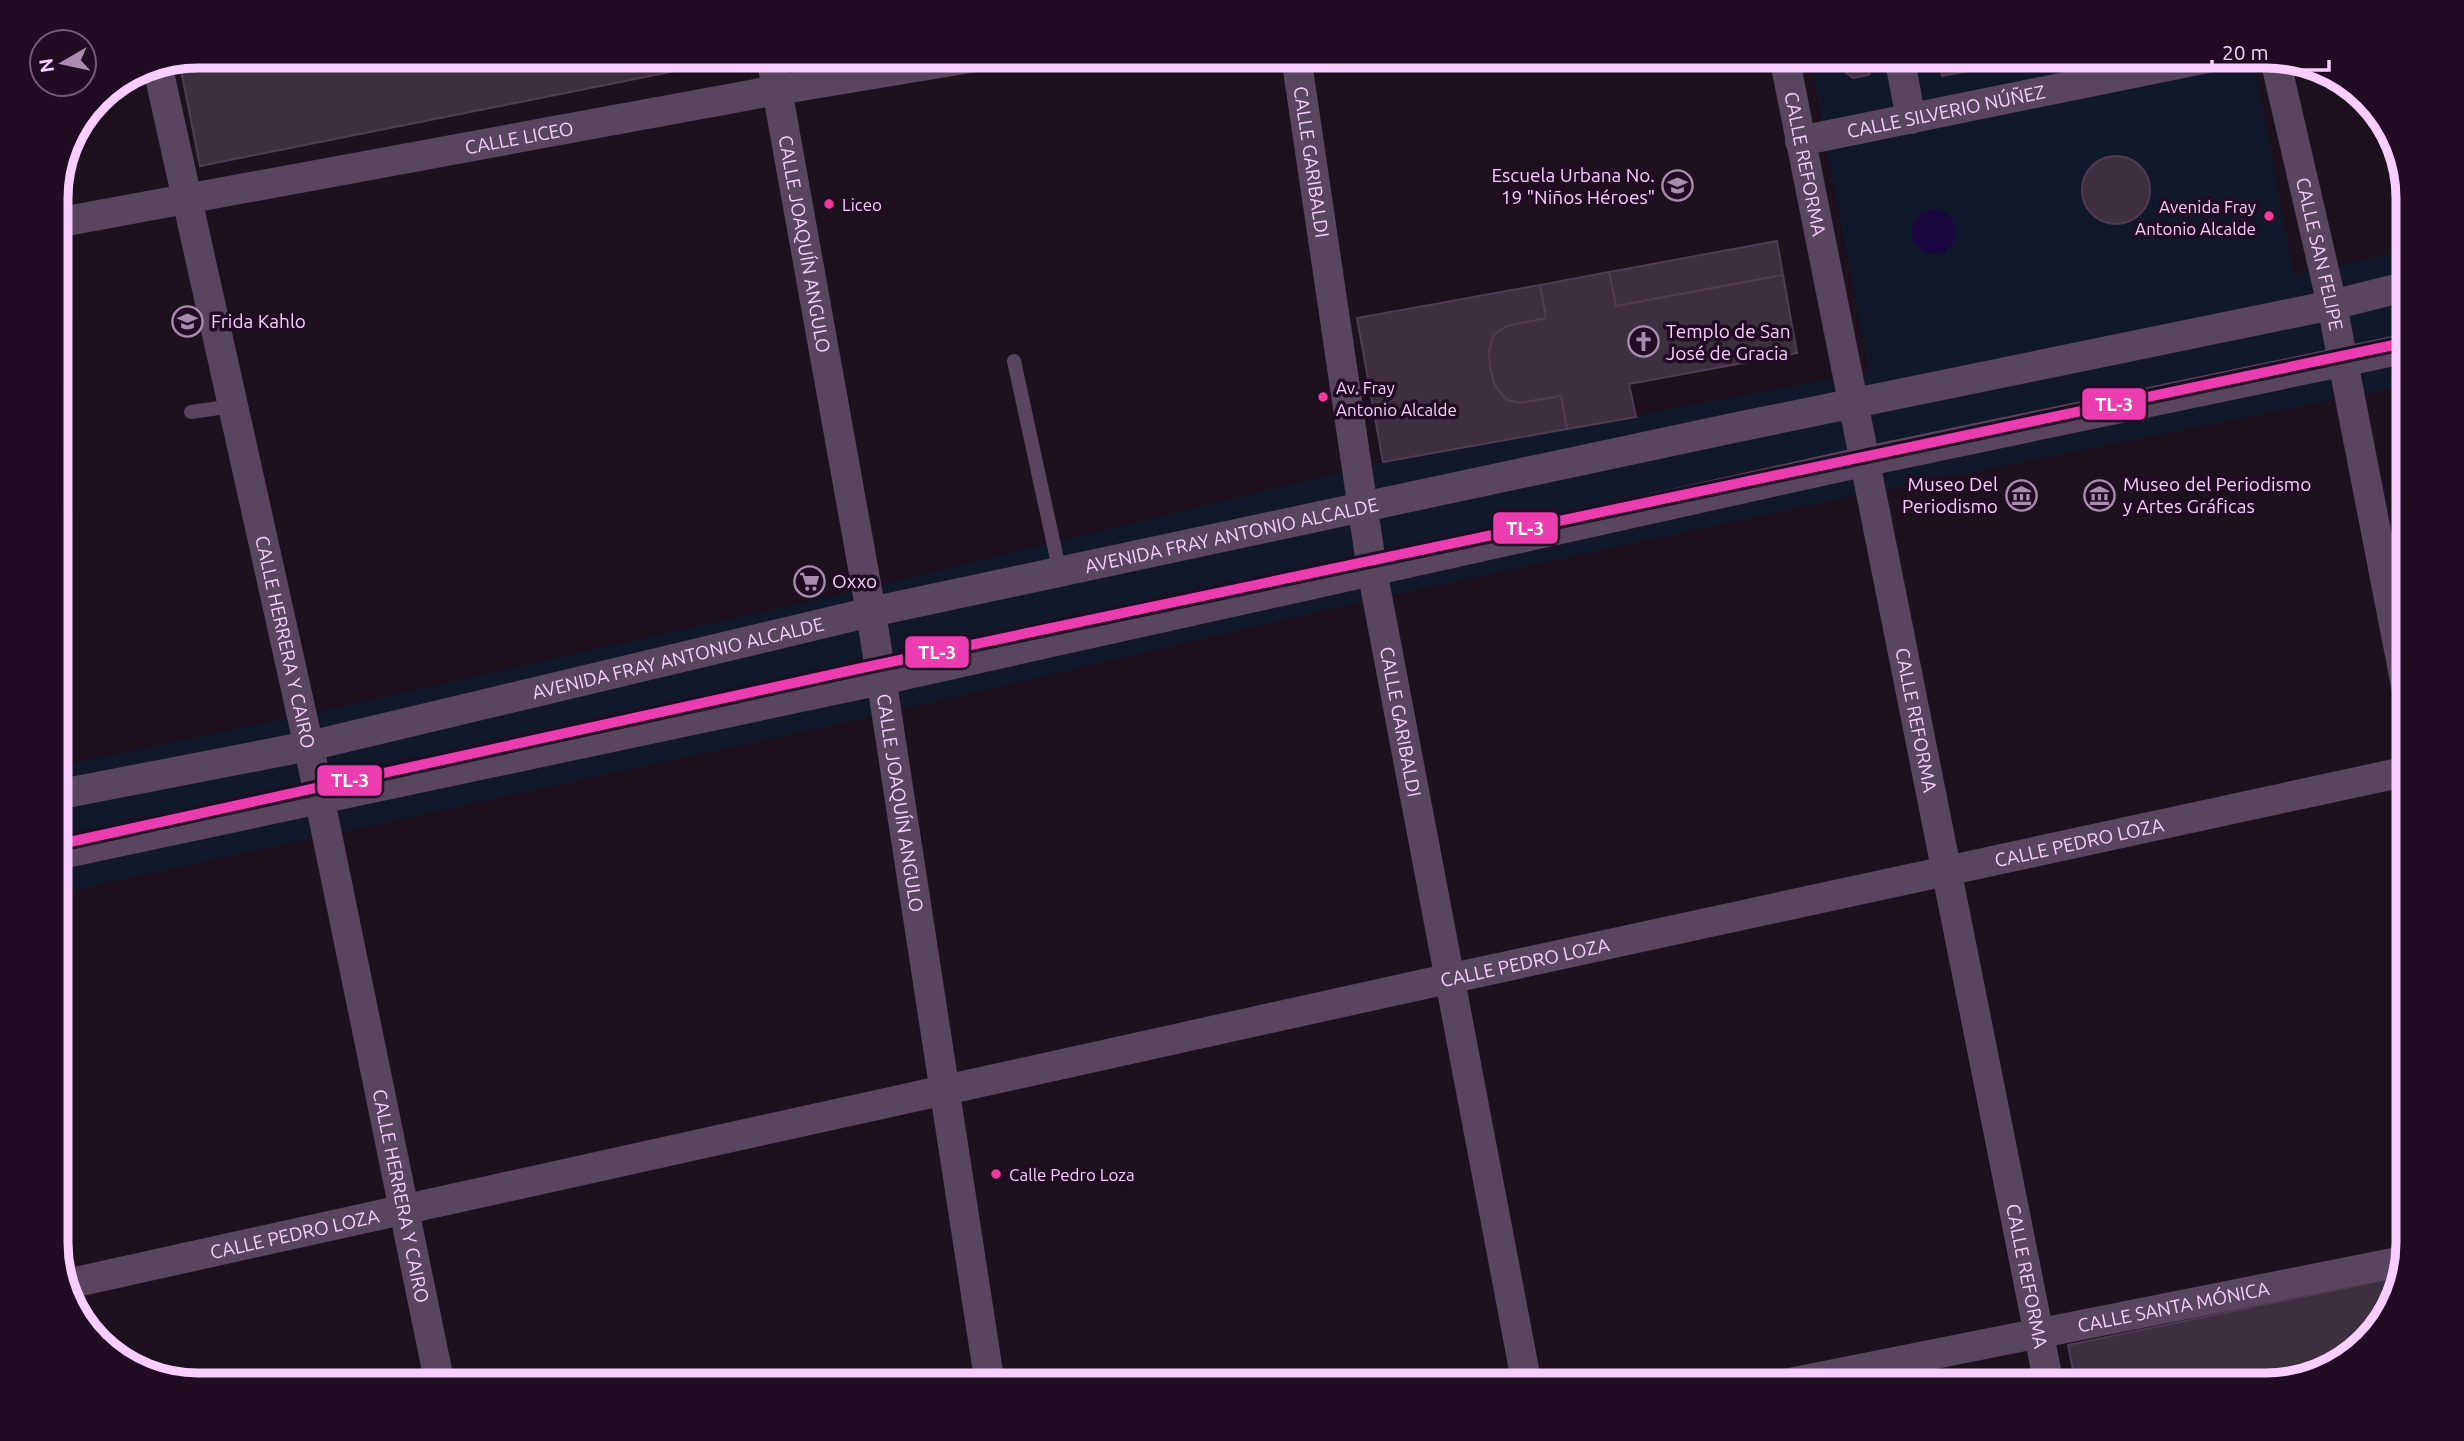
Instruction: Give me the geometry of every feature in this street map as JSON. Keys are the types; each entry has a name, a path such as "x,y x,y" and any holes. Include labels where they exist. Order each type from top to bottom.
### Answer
{"street":[{"name":"CALLE GARIBALDI","path":"1298,68 1372,570 1525,1373"},
{"name":"CALLE REFORMA","path":"1786,68 1862,462 2046,1373"},
{"path":"1901,68 1911,119"},
{"name":"CALLE SILVERIO NÚÑEZ","path":"1800,141 2158,68"},
{"name":"CALLE JOAQUÍN ANGULO","path":"773,69 871,612 988,1373"},
{"name":"CALLE LICEO","path":"69,221 906,69"},
{"name":"CALLE SAN FELIPE","path":"2277,69 2332,305 2395,631"},
{"name":"CALLE HERRERA Y CAIRO","path":"159,75 309,746 437,1373"},
{"name":"AVENIDA FRAY ANTONIO ALCALDE","path":"69,792 309,746 871,612 1852,403 2332,305 2395,289"},
{"path":"69,852 881,680 1862,462 2395,351"},
{"name":"CALLE PEDRO LOZA","path":"75,1282 2396,774"},
{"name":"CALLE SANTA MÓNICA","path":"1839,1373 2394,1263"}],"lane":[{"path":"1014,361 1060,573"},
{"path":"191,412 233,406"}],"shaded area":[{"path":"1812,68 1840,68 1853,78 1869,75 1874,68 1940,68 1942,76 1983,68 2255,68 2294,275 2395,253 2395,388 1858,495 1365,601 848,722 69,891 69,764 335,708 855,591 1383,462 1869,372","holes":["1934,210 1945,214 1951,221 1954,242 1944,252 1930,254 1920,215"]},
{"path":"1934,210 1950,216 1956,232 1950,248 1934,254 1918,248 1912,232 1918,216"}],"building":[{"path":"1840,68 1873,68 1868,75 1853,78"},
{"path":"1940,68 1983,68 1942,76"},
{"path":"686,69 200,166 181,70"},
{"path":"2116,156 2129,159 2140,166 2147,177 2150,190 2147,203 2140,214 2129,221 2116,224 2103,221 2092,214 2085,203 2082,190 2085,177 2092,166 2103,159"},
{"path":"1777,241 1783,275 1616,306 1609,272"},
{"name":"Templo de San José de Gracia","path":"1609,272 1616,306 1783,275 1797,353 1629,384 1636,417 1567,429 1561,396 1520,403 1507,400 1495,386 1490,368 1489,351 1494,334 1507,326 1546,318 1540,285"},
{"path":"1540,285 1546,318 1507,326 1494,334 1489,351 1490,368 1495,386 1507,400 1520,403 1561,396 1567,429 1383,462 1357,318"},
{"path":"2390,1279 2378,1308 2358,1335 2345,1346 2315,1363 2282,1372 2074,1373 2068,1345"}],"transit line":[{"name":"TL-3","path":"69,842 857,669 2395,345"}],"place":[{"name":"Escuela Urbana No. 19 \"Niños Héroes\"","path":"1678,186"},
{"name":"Liceo","path":"829,204"},
{"name":"Avenida Fray Antonio Alcalde","path":"2269,216"},
{"name":"Frida Kahlo","path":"188,321"},
{"name":"Templo de San José de Gracia","path":"1643,342"},
{"name":"Av. Fray Antonio Alcalde","path":"1323,397"},
{"name":"Museo Del Periodismo","path":"2021,495"},
{"name":"Museo del Periodismo y Artes Gráficas","path":"2100,495"},
{"name":"Oxxo","path":"809,581"},
{"name":"Calle Pedro Loza","path":"996,1174"}]}
